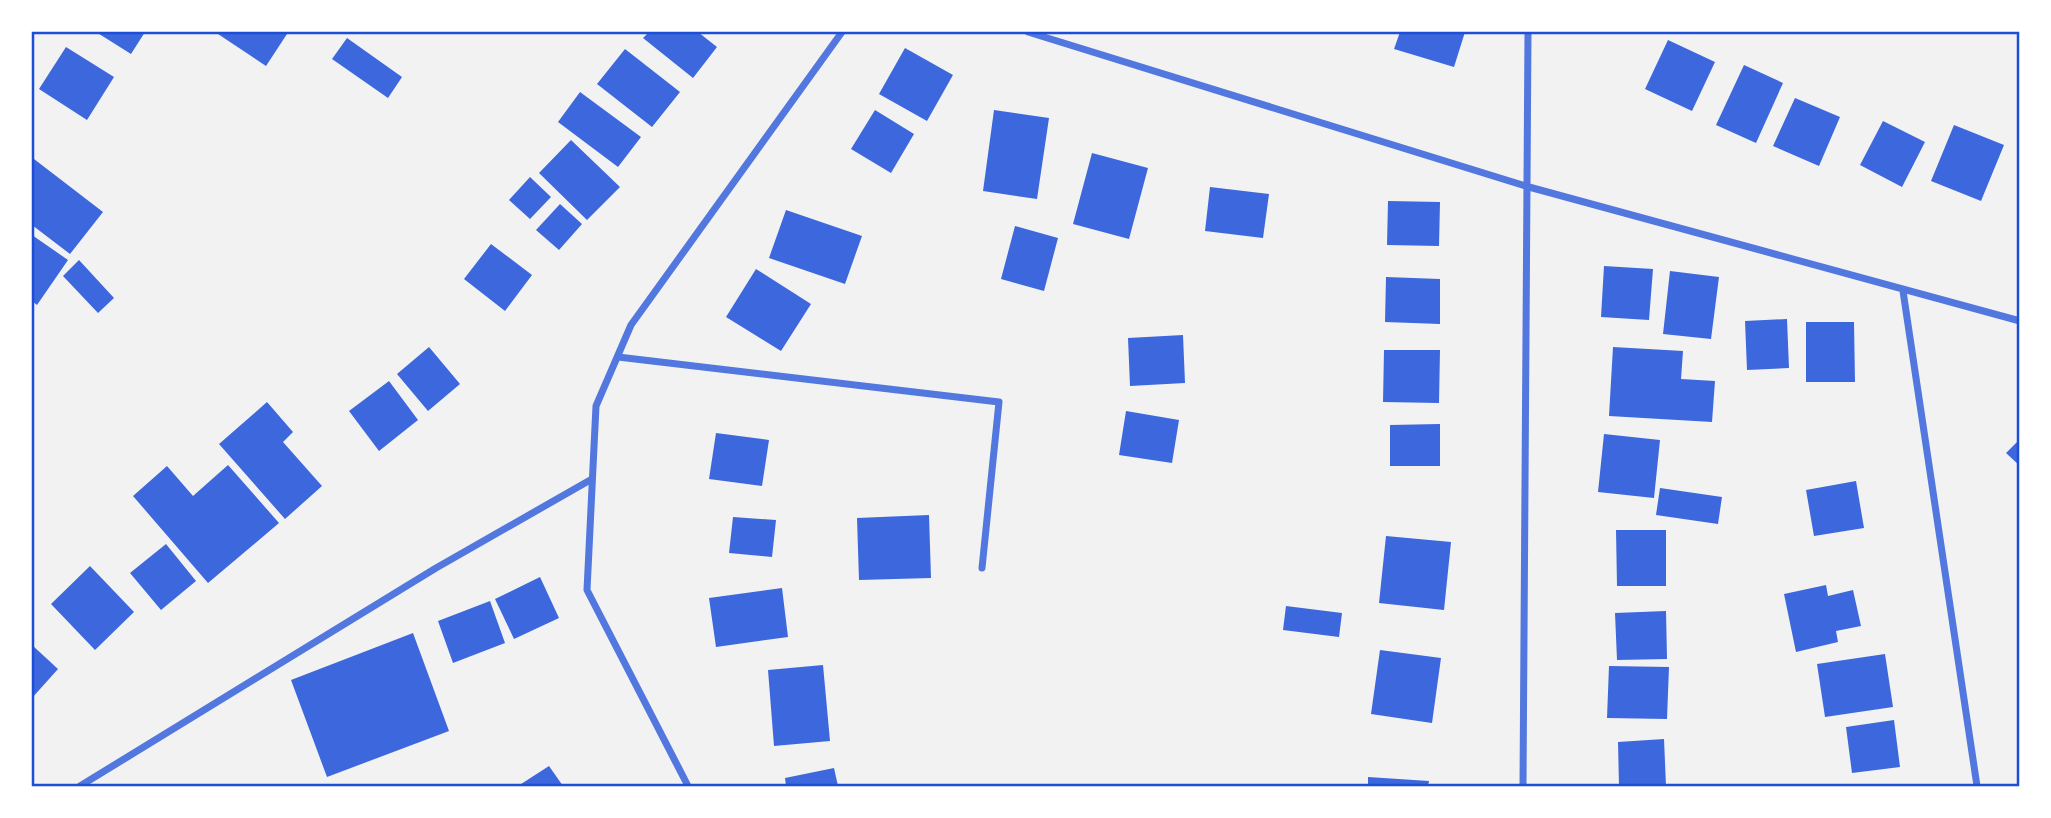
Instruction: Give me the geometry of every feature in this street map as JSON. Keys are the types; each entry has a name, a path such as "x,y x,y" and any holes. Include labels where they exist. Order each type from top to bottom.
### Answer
{"street":[{"path":"688,786 587,590 596,406 631,325 842,32"},
{"path":"1028,32 1529,187 2020,321"},
{"path":"1523,786 1528,32"},
{"path":"1903,291 1977,786"},
{"path":"618,357 999,402 982,568"},
{"path":"80,786 436,568 593,479"}],"building":[{"path":"96,32 145,32 131,54"},
{"path":"215,32 284,32 287,34 266,66"},
{"path":"649,32 698,32 717,47 693,78 643,38"},
{"path":"1400,32 1465,32 1454,67 1394,49"},
{"path":"347,38 402,77 388,98 332,59"},
{"path":"1668,40 1715,62 1692,111 1645,89"},
{"path":"66,47 114,77 87,120 39,89"},
{"path":"905,48 953,75 927,121 879,94"},
{"path":"625,49 680,92 652,127 597,84"},
{"path":"1744,65 1783,83 1756,143 1716,125"},
{"path":"580,92 641,137 618,167 558,122"},
{"path":"1795,98 1840,117 1819,166 1773,146"},
{"path":"875,110 914,134 891,173 851,149"},
{"path":"994,110 1049,118 1037,199 983,191"},
{"path":"1883,121 1925,142 1902,187 1860,165"},
{"path":"1954,125 2004,145 1981,201 1931,181"},
{"path":"571,140 620,187 587,220 539,173"},
{"path":"1092,153 1148,168 1129,239 1073,224"},
{"path":"34,159 103,212 70,254 32,225"},
{"path":"530,177 551,197 530,219 509,200"},
{"path":"1210,187 1269,194 1263,238 1205,231"},
{"path":"1388,201 1440,202 1439,246 1387,245"},
{"path":"560,204 582,224 559,250 536,230"},
{"path":"786,210 862,236 845,284 769,258"},
{"path":"1015,226 1058,238 1044,291 1001,279"},
{"path":"32,235 68,260 37,305 32,301"},
{"path":"491,244 532,275 505,311 464,279"},
{"path":"79,260 114,298 98,313 63,276"},
{"path":"1604,266 1653,269 1649,320 1601,317"},
{"path":"756,269 811,304 781,351 726,317"},
{"path":"1670,271 1719,277 1711,339 1663,334"},
{"path":"1386,277 1440,279 1440,324 1385,322"},
{"path":"1787,319 1789,368 1747,370 1745,321"},
{"path":"1806,322 1854,322 1855,382 1806,382"},
{"path":"1183,335 1185,383 1130,386 1128,338"},
{"path":"429,347 460,384 428,411 397,374"},
{"path":"1613,347 1683,351 1681,379 1715,381 1712,422 1609,416"},
{"path":"1384,350 1440,350 1439,403 1383,402"},
{"path":"389,381 418,420 379,451 349,411"},
{"path":"267,402 293,432 283,442 322,486 285,519 219,444"},
{"path":"1126,411 1179,420 1172,463 1119,455"},
{"path":"1440,424 1440,466 1390,466 1390,425"},
{"path":"716,433 769,440 762,486 709,479"},
{"path":"1604,434 1660,440 1654,498 1598,492"},
{"path":"2020,439 2020,466 2006,453"},
{"path":"228,465 279,523 208,583 133,496 167,466 193,496"},
{"path":"1856,481 1864,528 1814,536 1806,490"},
{"path":"1660,488 1722,497 1718,524 1656,515"},
{"path":"929,515 931,578 859,580 857,518"},
{"path":"733,517 776,520 772,557 729,553"},
{"path":"1616,530 1666,530 1666,586 1617,586"},
{"path":"1386,536 1451,542 1444,610 1379,603"},
{"path":"166,544 196,581 161,610 130,573"},
{"path":"90,566 134,612 95,650 51,604"},
{"path":"540,577 559,618 514,639 495,599"},
{"path":"1826,585 1828,596 1853,590 1861,626 1836,631 1838,642 1796,652 1784,594"},
{"path":"782,588 788,637 716,647 709,598"},
{"path":"490,601 505,643 453,663 438,621"},
{"path":"1286,606 1342,613 1339,637 1283,630"},
{"path":"1666,611 1667,659 1617,660 1615,613"},
{"path":"413,633 449,731 327,777 291,680"},
{"path":"32,645 58,669 32,698"},
{"path":"1380,650 1441,658 1432,723 1371,714"},
{"path":"1885,654 1893,707 1825,717 1817,664"},
{"path":"823,665 830,741 774,746 768,670"},
{"path":"1609,666 1669,667 1667,719 1607,718"},
{"path":"1894,720 1900,767 1852,773 1846,727"},
{"path":"1664,739 1666,786 1619,786 1618,742"},
{"path":"549,766 563,786 518,786"},
{"path":"834,768 838,786 786,786 785,778"},
{"path":"1368,777 1429,781 1428,786 1368,786"}]}
